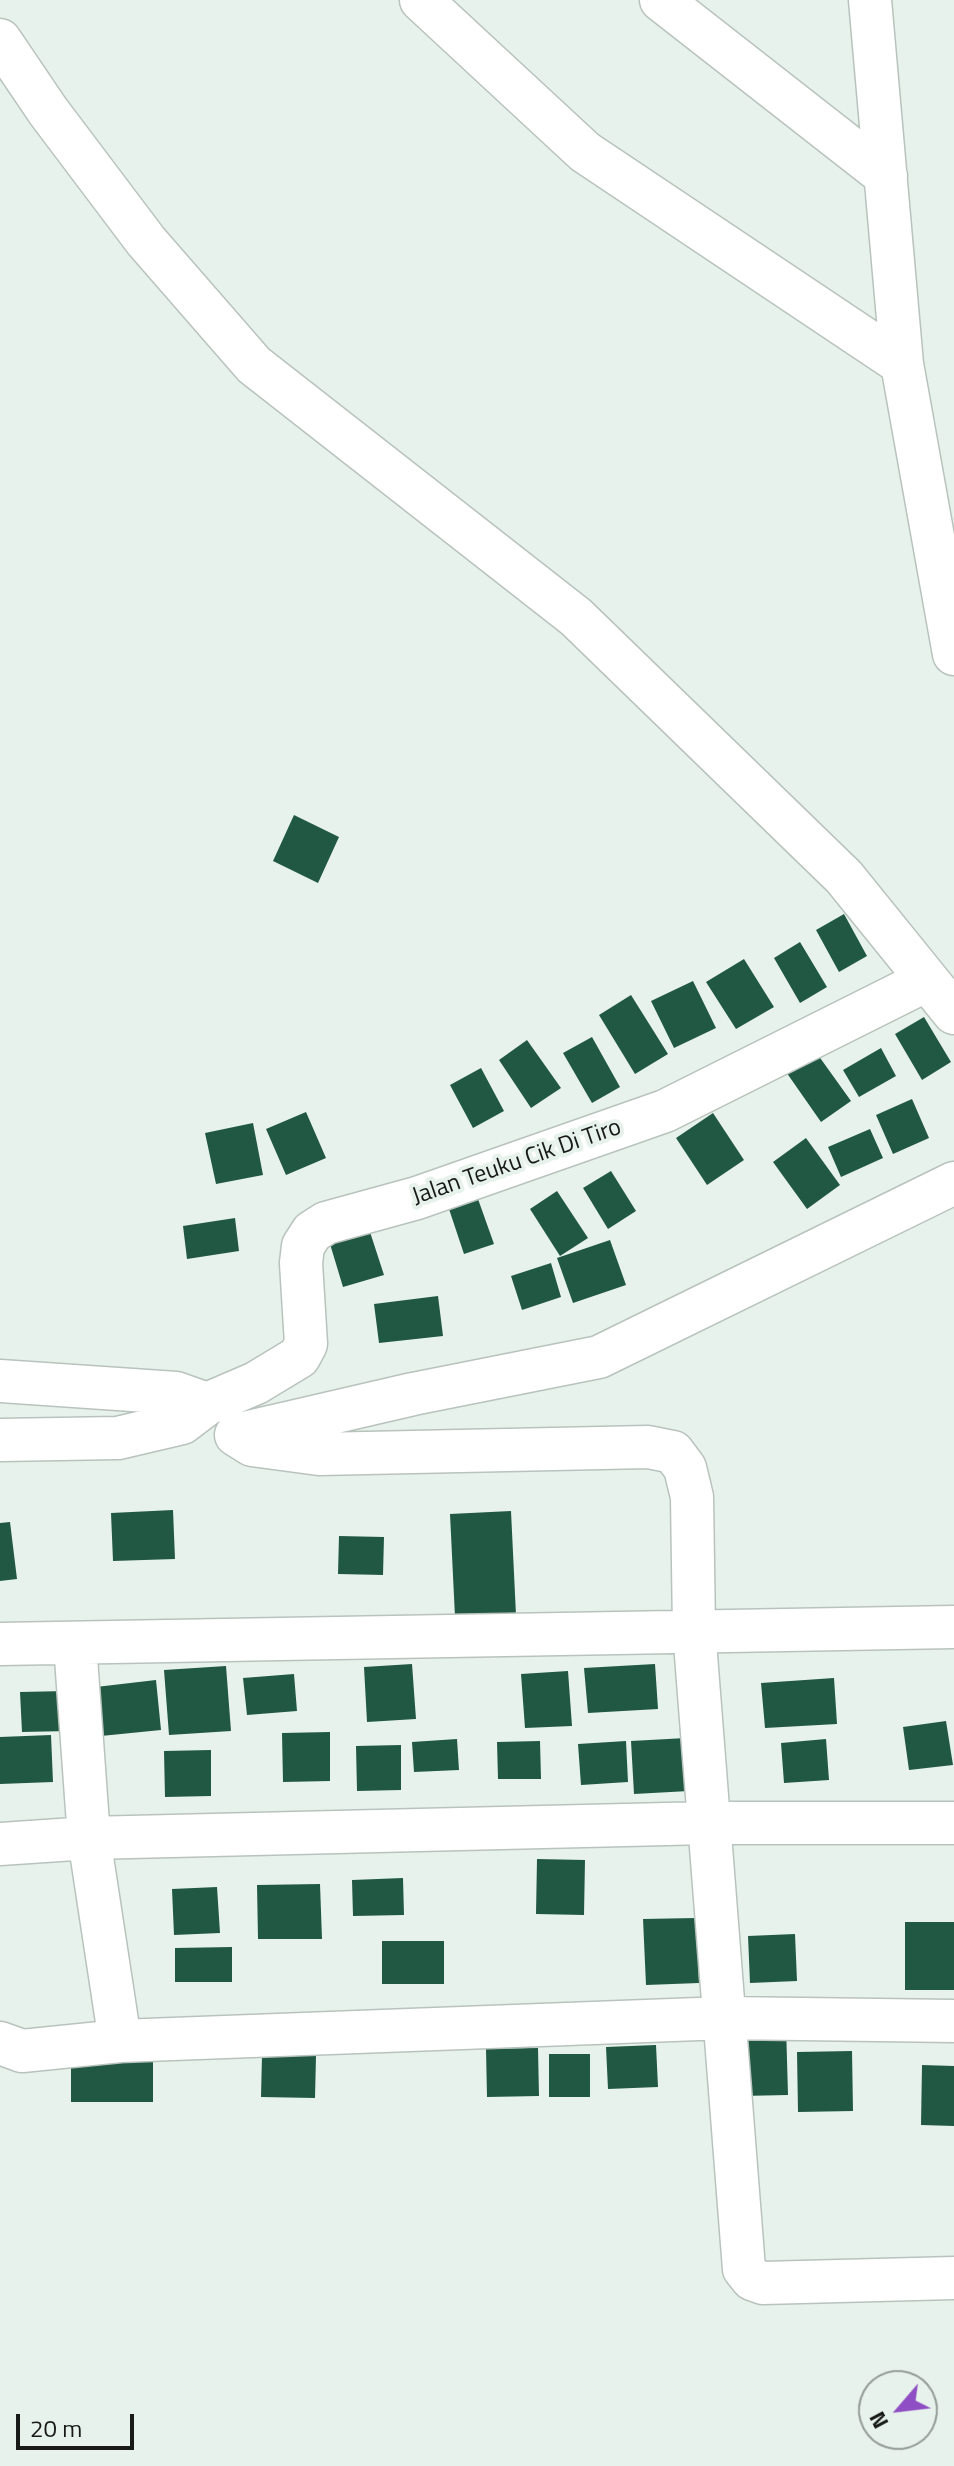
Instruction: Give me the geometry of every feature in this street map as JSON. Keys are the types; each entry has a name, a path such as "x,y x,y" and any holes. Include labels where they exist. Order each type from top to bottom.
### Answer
{"street":[{"path":"421,0 585,152 902,364"},
{"path":"661,0 886,176"},
{"path":"870,0 902,364 954,654"},
{"path":"0,40 48,111 146,241 254,365 576,617 844,877 954,1013"},
{"name":"Jalan Teuku Cik Di Tiro","path":"0,1440 118,1438 188,1407 256,1383 299,1357 306,1344 303,1246 319,1227 417,1198 665,1111 927,980"},
{"path":"188,1407 190,1430 208,1435 236,1435 413,1394 599,1357 954,1183"},
{"name":"Jalan Teuku Cik Di Tiro","path":"0,1381 188,1407"},
{"path":"236,1435 252,1445 319,1454 648,1447 673,1452 685,1468 692,1497 694,1630 744,2269 752,2279 763,2283 954,2278"},
{"path":"0,1644 954,1627"},
{"path":"75,1644 89,1838 120,2041"},
{"path":"0,1844 89,1838 708,1823 954,1823"},
{"path":"0,2043 22,2051 120,2041 725,2018 954,2021"}],"building":[{"path":"294,815 339,837 318,883 273,861"},
{"path":"844,914 867,956 839,972 816,930"},
{"path":"800,942 827,987 800,1003 774,958"},
{"path":"744,959 774,1007 736,1029 706,982"},
{"path":"693,981 716,1028 674,1048 651,1001"},
{"path":"631,995 668,1054 635,1074 599,1015"},
{"path":"924,1017 951,1062 922,1080 895,1034"},
{"path":"592,1037 620,1087 592,1103 563,1053"},
{"path":"527,1040 561,1088 531,1108 499,1060"},
{"path":"813,1048 851,1101 821,1122 784,1069"},
{"path":"881,1048 896,1076 859,1097 843,1070"},
{"path":"481,1068 504,1111 473,1128 450,1085"},
{"path":"912,1099 929,1138 893,1154 876,1115"},
{"path":"306,1112 326,1158 286,1175 266,1129"},
{"path":"713,1113 744,1160 707,1185 676,1138"},
{"path":"253,1123 263,1175 216,1184 205,1133"},
{"path":"870,1129 883,1158 841,1177 828,1147"},
{"path":"806,1138 840,1185 807,1209 773,1162"},
{"path":"611,1171 636,1211 608,1229 583,1188"},
{"path":"557,1191 588,1238 560,1256 530,1209"},
{"path":"478,1199 494,1244 464,1254 449,1209"},
{"path":"235,1218 239,1251 187,1259 183,1226"},
{"path":"370,1232 384,1275 343,1287 330,1244"},
{"path":"610,1240 626,1285 573,1303 557,1258"},
{"path":"551,1263 561,1297 522,1310 511,1276"},
{"path":"438,1296 443,1336 379,1343 374,1304"},
{"path":"173,1510 175,1559 113,1561 111,1513"},
{"path":"511,1511 516,1615 455,1617 450,1514"},
{"path":"10,1522 17,1579 0,1581 0,1523"},
{"path":"339,1536 384,1537 383,1575 338,1574"},
{"path":"412,1664 416,1719 367,1722 364,1667"},
{"path":"655,1664 658,1709 588,1713 584,1668"},
{"path":"226,1666 231,1731 169,1735 164,1670"},
{"path":"568,1671 572,1726 525,1728 521,1674"},
{"path":"294,1674 297,1711 247,1715 243,1678"},
{"path":"834,1678 837,1724 765,1728 761,1683"},
{"path":"156,1680 161,1730 101,1736 96,1687"},
{"path":"67,1691 68,1731 22,1732 20,1692"},
{"path":"946,1721 953,1765 909,1770 903,1727"},
{"path":"330,1732 330,1781 283,1782 282,1733"},
{"path":"51,1735 53,1782 0,1784 0,1737"},
{"path":"686,1738 689,1791 634,1794 631,1741"},
{"path":"457,1739 459,1770 414,1772 412,1742"},
{"path":"826,1739 829,1780 784,1783 781,1743"},
{"path":"540,1741 541,1779 498,1779 497,1742"},
{"path":"626,1741 628,1782 581,1785 578,1744"},
{"path":"401,1745 401,1790 357,1791 356,1746"},
{"path":"211,1750 211,1796 165,1797 164,1751"},
{"path":"537,1859 585,1860 584,1915 536,1914"},
{"path":"403,1878 404,1915 353,1916 352,1880"},
{"path":"320,1884 322,1939 258,1939 257,1885"},
{"path":"217,1887 220,1933 174,1935 172,1889"},
{"path":"696,1918 699,1983 646,1985 643,1919"},
{"path":"905,1922 954,1922 954,1990 905,1990"},
{"path":"795,1934 797,1981 750,1983 748,1936"},
{"path":"382,1941 444,1941 444,1984 382,1984"},
{"path":"232,1947 232,1982 175,1982 175,1948"},
{"path":"786,2025 788,2095 741,2096 739,2026"},
{"path":"656,2045 658,2087 608,2089 606,2047"},
{"path":"538,2048 539,2096 487,2097 486,2049"},
{"path":"852,2051 853,2111 798,2112 797,2052"},
{"path":"71,2052 153,2053 153,2102 71,2102"},
{"path":"549,2054 590,2054 590,2097 549,2097"},
{"path":"262,2055 316,2056 315,2098 261,2097"},
{"path":"922,2065 954,2066 954,2126 921,2125"}]}
